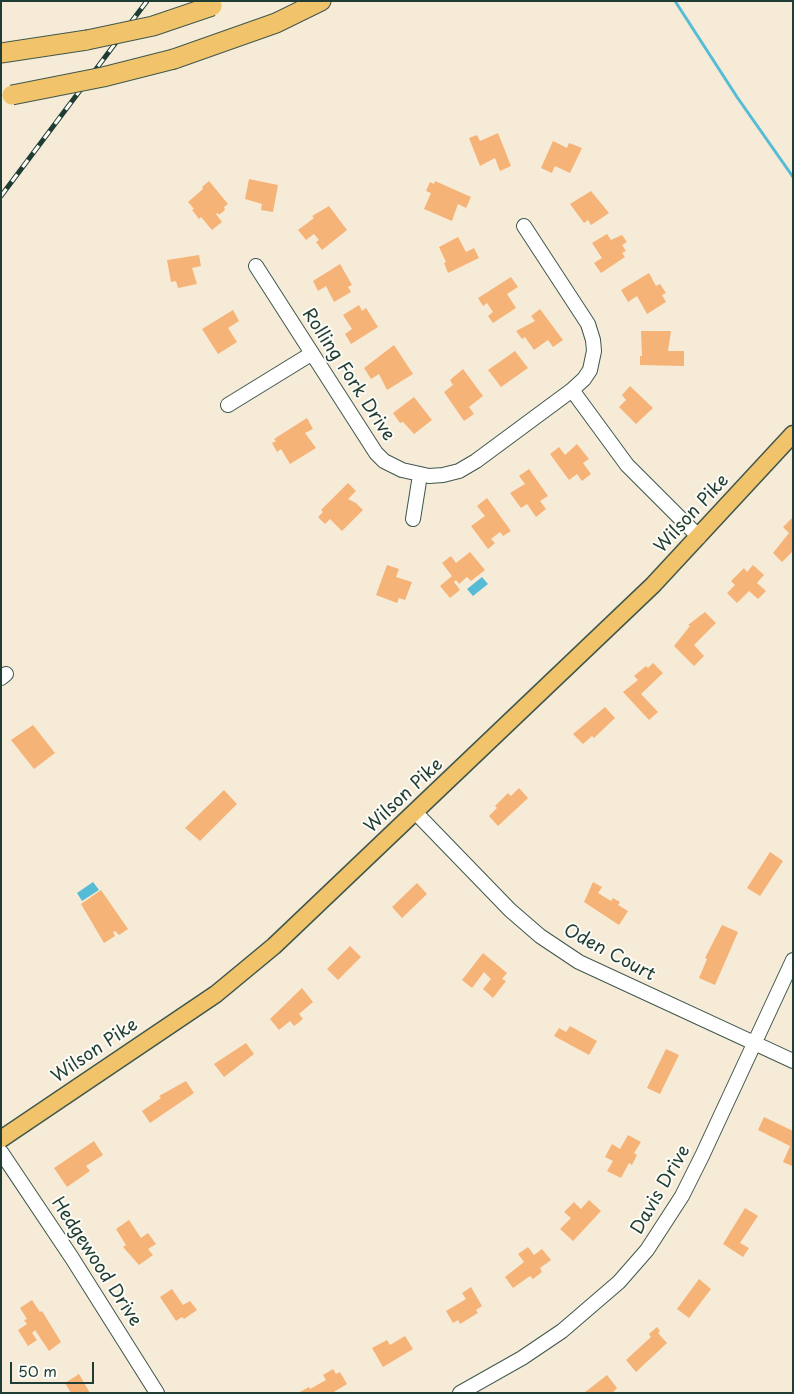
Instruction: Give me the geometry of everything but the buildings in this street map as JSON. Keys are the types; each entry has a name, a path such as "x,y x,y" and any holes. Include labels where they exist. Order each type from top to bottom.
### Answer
{"highway":[{"path":"7,95 103,77 174,59 276,23 321,1"},
{"path":"1,53 87,40 154,26 217,4"}],"main road":[{"name":"Wilson Pike","path":"1,1139 216,994 274,946 416,813 653,585 793,434"}],"street":[{"name":"Rolling Fork Drive","path":"256,266 376,453 393,466 420,475 443,475 469,466 572,390 584,379 590,370 594,351 592,333 524,226"},
{"path":"228,406 311,354"},
{"path":"572,390 627,465 699,537"},
{"path":"413,519 420,475"},
{"name":"Oden Court","path":"416,813 468,869 540,936 580,962 612,979 793,1061"},
{"name":"Davis Drive","path":"460,1393 522,1358 562,1331 619,1282 647,1250 682,1196 793,960"},
{"name":"Hedgewood Drive","path":"1,1152 72,1258 157,1393"}],"water":[{"path":"482,577 488,584 473,596 467,589"},
{"path":"93,882 99,890 82,901 77,893"}],"waterway":[{"path":"675,1 737,97 793,177"}],"railway":[{"path":"1,196 147,1"}]}
